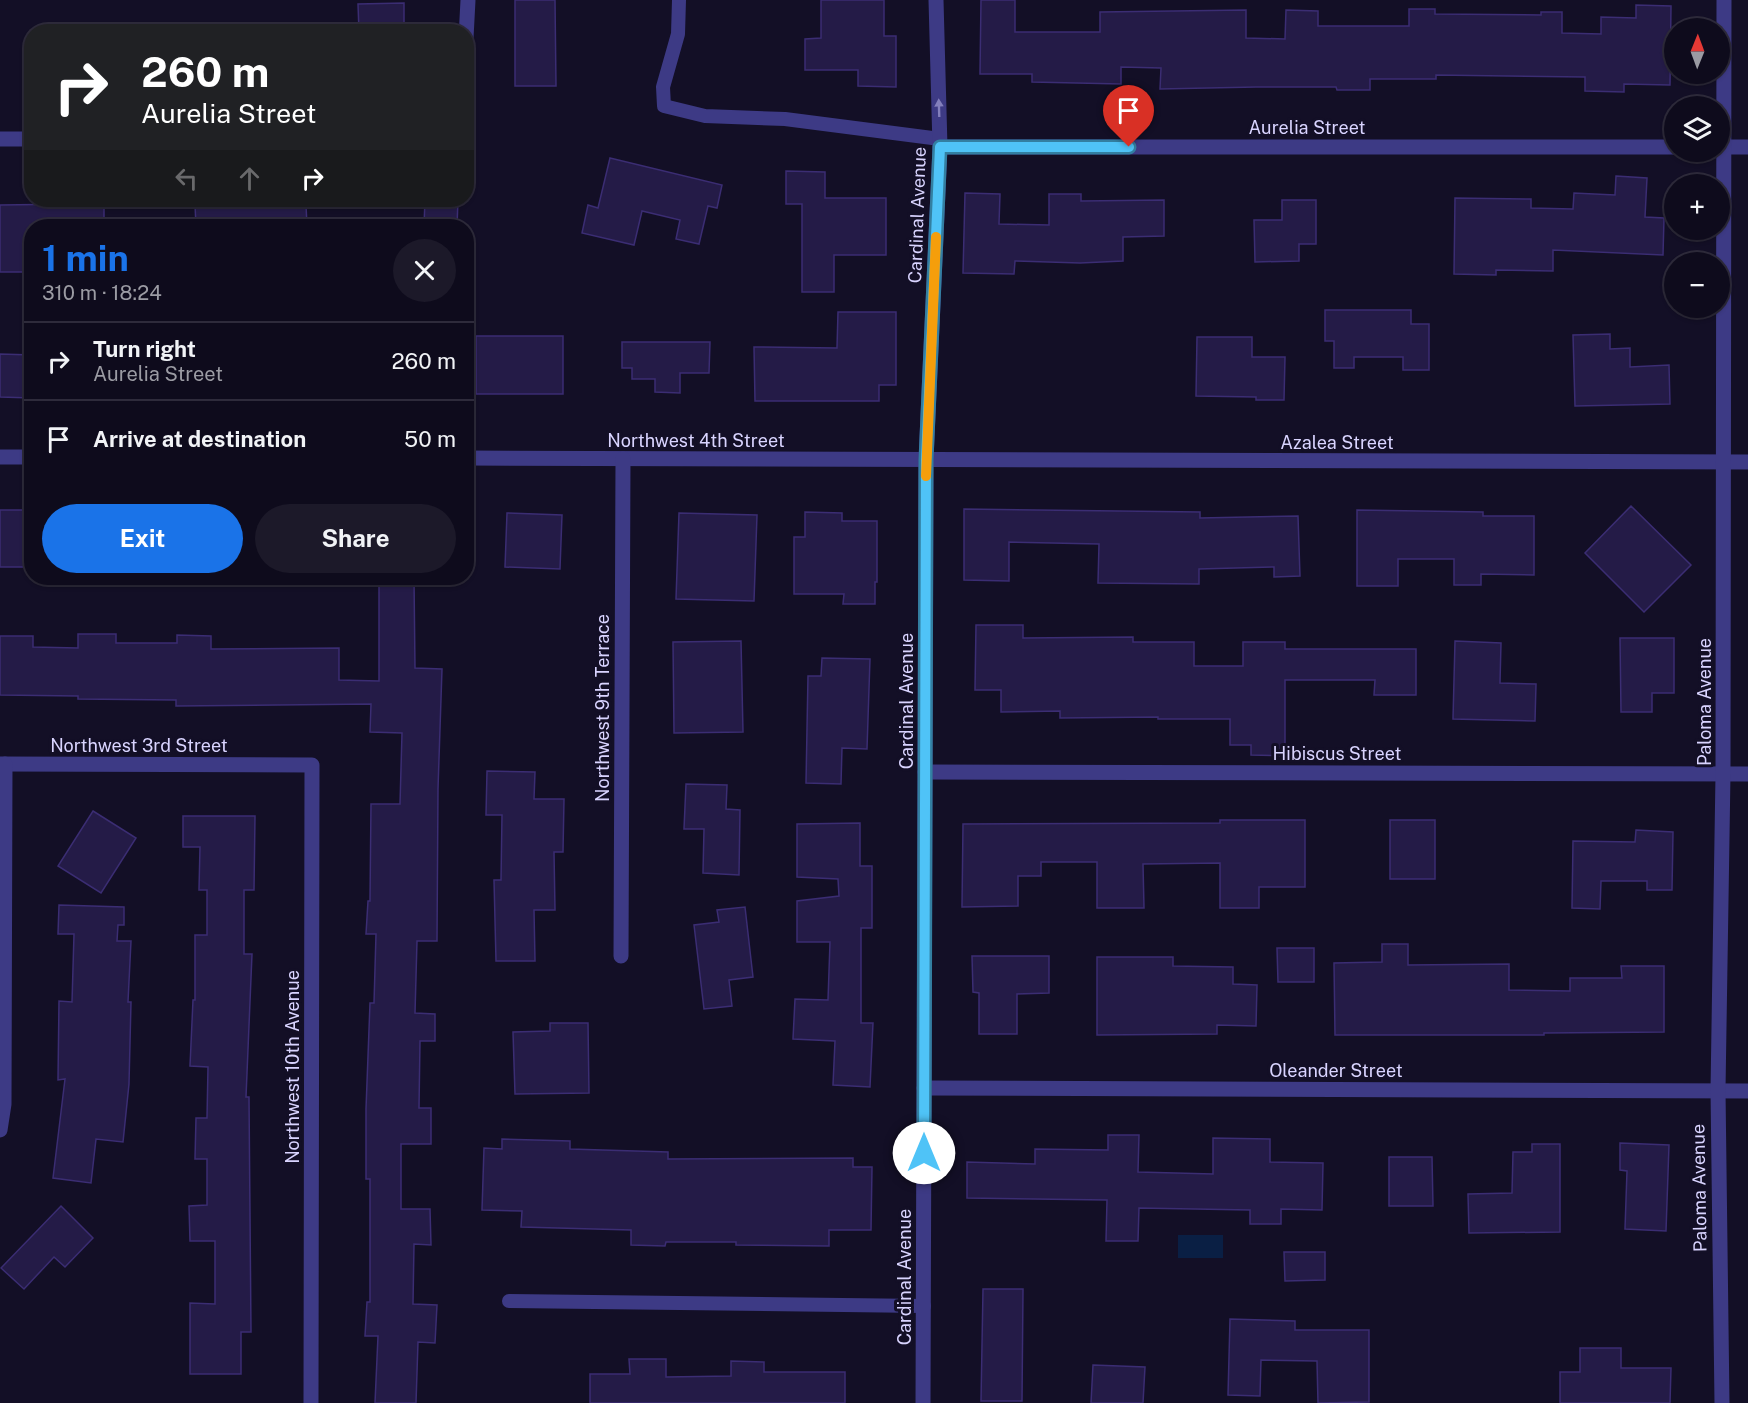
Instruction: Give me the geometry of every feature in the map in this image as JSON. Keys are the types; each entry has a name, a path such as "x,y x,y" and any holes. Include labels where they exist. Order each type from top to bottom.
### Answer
{"street":[{"path":"467,24 468,0"},
{"name":"Cardinal Avenue","path":"923,1403 926,460 940,143 936,0"},
{"name":"Paloma Avenue","path":"1722,96 1724,0"},
{"path":"0,139 24,139"},
{"name":"Aurelia Street","path":"940,143 1664,147"},
{"path":"1730,147 1748,147"},
{"name":"Paloma Avenue","path":"1721,162 1724,462 1723,774 1718,1090 1722,1403"},
{"path":"0,457 24,457"},
{"name":"Northwest 4th Street","path":"474,458 926,460"},
{"name":"Northwest 9th Terrace","path":"621,956 623,459"},
{"name":"Azalea Street","path":"926,460 1748,462"},
{"path":"0,1130 4,1104 2,764"},
{"name":"Northwest 3rd Street","path":"2,764 278,765"},
{"name":"Northwest 10th Avenue","path":"278,765 312,765 311,1403"},
{"name":"Hibiscus Street","path":"925,772 1748,774"},
{"name":"Oleander Street","path":"924,1088 1748,1091"}],"lane":[{"path":"680,0 678,34 663,87 664,106 705,116 785,118 940,143"},
{"path":"509,1301 924,1306"}],"water":[{"path":"1178,1235 1223,1235 1223,1258 1178,1258"}],"building":[{"path":"515,0 555,0 556,86 515,86"},
{"path":"821,0 884,0 884,36 896,36 896,87 858,86 858,70 805,70 805,39 821,38"},
{"path":"981,0 1015,0 1015,32 1100,32 1100,12 1246,10 1246,38 1285,39 1286,10 1318,11 1318,26 1409,26 1409,9 1435,9 1435,14 1541,15 1541,12 1562,12 1562,33 1601,34 1601,17 1636,18 1636,5 1671,6 1671,18 1664,18 1664,84 1670,85 1624,84 1624,92 1585,91 1585,77 1436,75 1436,79 1370,79 1370,90 1337,90 1336,87 1160,89 1161,68 1121,67 1121,84 1032,82 1032,74 980,74"},
{"path":"404,3 404,24 359,24 358,4"},
{"path":"610,158 722,185 717,208 708,206 699,244 676,239 680,220 642,211 634,245 582,233 588,205 598,208"},
{"path":"786,171 825,172 825,198 886,198 886,255 834,255 834,292 802,292 802,204 786,204"},
{"path":"1616,176 1647,178 1645,217 1664,218 1663,255 1553,250 1553,271 1496,270 1496,275 1454,274 1455,198 1531,199 1531,208 1573,209 1574,193 1615,195"},
{"path":"965,193 1000,194 999,224 1049,225 1049,194 1081,194 1081,201 1164,200 1164,236 1123,237 1123,261 1080,263 1015,261 1014,274 963,273"},
{"path":"1282,200 1316,200 1316,244 1299,244 1299,261 1255,262 1254,220 1282,220"},
{"path":"0,205 104,207 104,219 24,219 24,272 0,272"},
{"path":"195,207 306,207 307,219 196,219"},
{"path":"425,207 458,207 457,219 424,219"},
{"path":"1325,310 1411,310 1411,324 1429,324 1429,370 1403,370 1403,357 1354,357 1354,368 1334,368 1334,341 1325,341"},
{"path":"838,312 896,312 896,385 879,385 879,401 755,401 754,347 837,348"},
{"path":"1610,334 1610,349 1630,348 1630,367 1669,365 1670,404 1575,406 1573,335"},
{"path":"476,336 563,336 563,394 476,394"},
{"path":"1197,337 1252,337 1252,357 1285,357 1284,400 1196,396"},
{"path":"622,342 710,342 709,373 680,373 680,393 655,392 655,379 632,379 632,368 622,368"},
{"path":"0,354 24,355 24,398 0,397"},
{"path":"1631,506 1691,565 1644,612 1585,553"},
{"path":"964,509 1200,512 1200,518 1298,516 1300,576 1274,577 1274,567 1199,569 1199,584 1098,583 1099,544 1009,542 1009,581 964,580"},
{"path":"0,510 24,510 24,567 0,567"},
{"path":"1357,510 1483,512 1483,516 1534,516 1534,575 1481,574 1481,585 1454,585 1454,559 1398,559 1398,586 1357,586"},
{"path":"805,512 842,513 842,521 877,521 875,604 843,604 844,594 794,594 794,537 805,537"},
{"path":"507,513 562,515 560,569 505,567"},
{"path":"679,513 757,515 754,601 676,599"},
{"path":"379,585 414,585 415,668 442,669 437,941 417,941 415,1013 435,1014 435,1041 420,1041 419,1108 431,1108 431,1144 401,1144 401,1209 430,1209 431,1245 414,1244 413,1304 437,1305 435,1343 418,1342 416,1403 375,1403 378,1336 365,1336 367,1302 370,1302 370,1179 366,1179 366,1109 370,1003 374,1003 376,934 366,934 368,901 370,901 371,804 400,804 402,733 370,732 371,704 176,706 176,700 0,695 0,636 33,636 33,647 78,648 78,634 116,634 116,643 177,643 177,635 211,636 211,649 339,648 339,680 379,681"},
{"path":"976,625 1023,625 1023,638 1133,637 1133,642 1194,642 1194,666 1243,666 1243,642 1285,642 1285,649 1416,649 1416,695 1374,695 1375,680 1285,680 1285,756 1251,755 1251,745 1230,745 1230,719 1060,718 1060,711 1001,712 1001,690 975,690"},
{"path":"1620,638 1674,638 1674,693 1652,693 1652,712 1621,712"},
{"path":"741,641 743,732 674,733 673,642"},
{"path":"1455,641 1501,643 1500,683 1536,684 1535,721 1453,719"},
{"path":"822,658 870,659 867,749 842,748 841,784 806,783 808,676 821,676"},
{"path":"487,771 535,772 534,799 564,799 563,852 554,852 555,910 534,910 535,961 496,961 494,880 501,880 502,815 486,815"},
{"path":"686,784 727,785 726,809 740,810 739,875 703,873 704,829 684,829"},
{"path":"93,811 136,838 101,893 58,866"},
{"path":"183,816 255,816 254,890 244,890 244,954 252,954 246,1097 249,1097 251,1332 241,1332 241,1374 190,1374 190,1303 215,1304 215,1241 190,1241 189,1206 207,1205 207,1159 195,1159 196,1118 207,1118 208,1067 190,1066 193,1000 195,1000 195,935 207,935 207,890 199,890 200,847 183,847"},
{"path":"1220,820 1305,820 1305,887 1259,887 1259,908 1220,908 1220,863 1143,864 1144,908 1097,908 1097,862 1041,862 1041,876 1018,876 1018,906 962,907 963,824 1220,823"},
{"path":"1390,820 1435,820 1435,879 1390,879"},
{"path":"860,823 860,866 872,866 872,928 861,928 861,1023 873,1023 870,1087 833,1085 835,1041 793,1039 795,999 828,1000 830,942 797,942 797,901 839,896 838,879 797,877 797,824"},
{"path":"1636,830 1673,832 1672,890 1647,890 1647,881 1601,881 1600,909 1572,908 1573,841 1635,842"},
{"path":"59,905 124,907 124,925 118,925 117,941 131,941 128,1002 131,1002 129,1084 123,1142 96,1139 91,1183 53,1178 65,1079 58,1080 59,1001 72,1002 74,934 58,934"},
{"path":"745,907 753,977 729,980 732,1006 704,1009 694,925 719,922 717,910"},
{"path":"1382,944 1408,944 1408,965 1509,964 1509,990 1570,991 1570,978 1622,978 1621,966 1664,966 1664,1032 1544,1033 1544,1035 1335,1035 1334,963 1382,962"},
{"path":"1277,948 1314,948 1314,982 1278,982"},
{"path":"972,956 1049,956 1049,993 1017,994 1017,1034 979,1034 979,993 973,992"},
{"path":"1097,957 1173,957 1173,966 1233,967 1233,984 1257,985 1256,1026 1217,1025 1217,1034 1097,1035"},
{"path":"550,1023 588,1023 589,1093 515,1094 513,1032 550,1031"},
{"path":"1108,1135 1139,1135 1138,1172 1213,1174 1213,1138 1270,1139 1270,1162 1323,1163 1322,1210 1281,1209 1281,1224 1250,1224 1250,1210 1139,1208 1138,1241 1106,1241 1107,1200 967,1198 967,1162 1035,1164 1035,1149 1108,1150"},
{"path":"502,1139 570,1141 570,1149 668,1152 668,1159 853,1158 853,1167 872,1167 871,1230 829,1230 829,1246 666,1242 665,1246 631,1245 631,1230 521,1227 522,1211 482,1210 484,1148 502,1149"},
{"path":"1620,1143 1669,1145 1666,1231 1625,1229 1627,1171 1620,1170"},
{"path":"1532,1144 1560,1144 1560,1232 1469,1233 1468,1194 1512,1193 1513,1152 1532,1152"},
{"path":"1389,1157 1432,1157 1433,1206 1389,1206"},
{"path":"61,1206 93,1238 65,1267 54,1257 24,1289 1,1268"},
{"path":"1284,1252 1325,1252 1325,1280 1285,1281"},
{"path":"983,1289 1023,1289 1022,1401 981,1401"},
{"path":"1230,1319 1295,1321 1295,1330 1369,1330 1369,1402 1318,1403 1317,1361 1261,1360 1260,1396 1228,1395"},
{"path":"1580,1348 1621,1348 1621,1368 1671,1368 1670,1403 1560,1403 1560,1372 1580,1372"},
{"path":"629,1359 666,1359 666,1377 731,1376 731,1361 764,1362 764,1372 845,1372 845,1403 590,1403 590,1374 630,1374"},
{"path":"1093,1365 1145,1367 1143,1403 1091,1403"}],"slow traffic":[{"path":"926,476 936,237"}],"route":[{"path":"924,1153 926,460 940,147 1129,147"}]}
